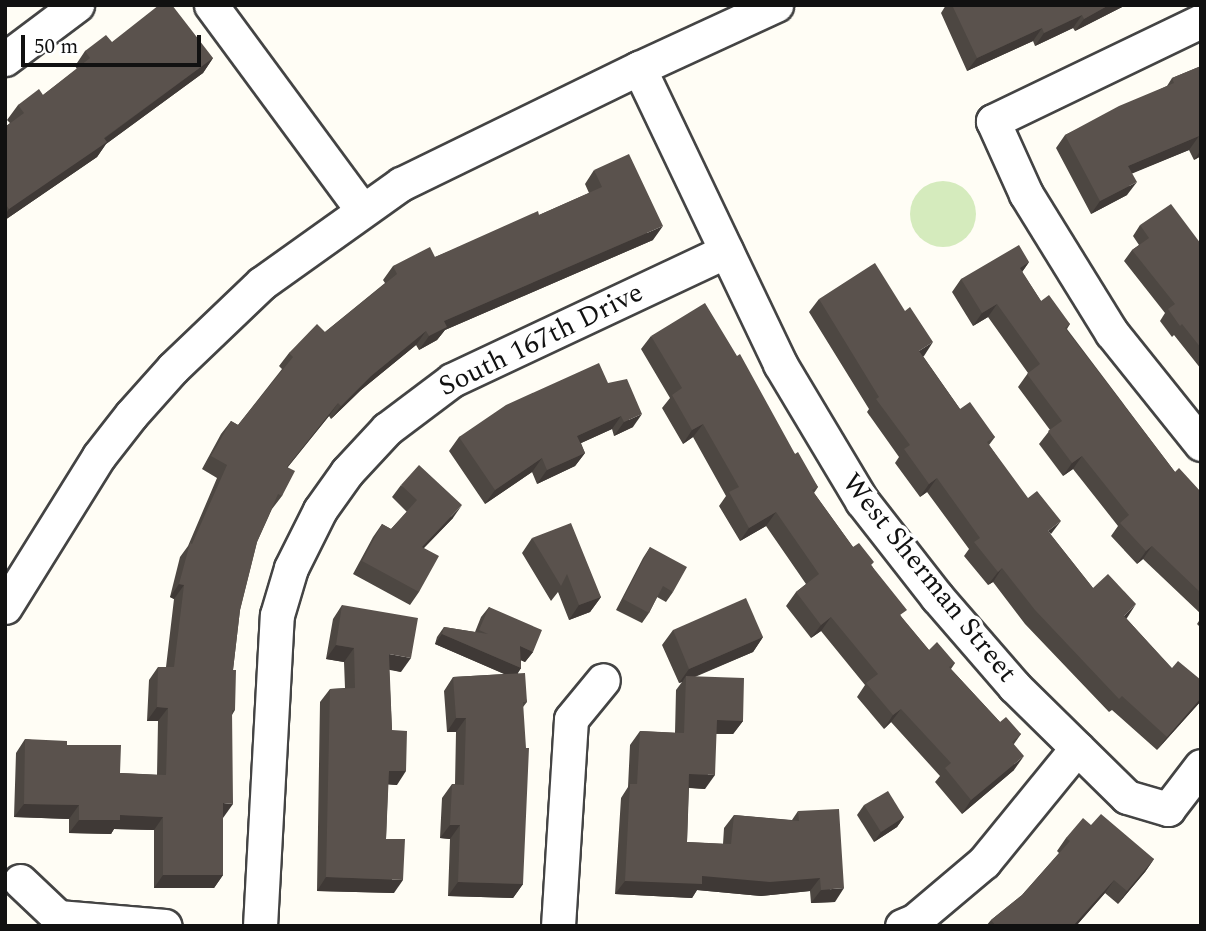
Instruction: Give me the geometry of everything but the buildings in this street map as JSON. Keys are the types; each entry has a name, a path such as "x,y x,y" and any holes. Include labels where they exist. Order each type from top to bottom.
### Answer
{"street":[{"path":"5,59 77,5"},
{"path":"211,5 362,210"},
{"path":"5,607 99,456 173,368 262,283 362,210 437,165 776,5"},
{"path":"1201,21 993,121 1026,194 1112,333 1201,444"},
{"name":"West Sherman Street","path":"639,68 780,364 862,501 980,646 1127,797 1168,808 1201,766"},
{"name":"South 167th Drive","path":"260,926 277,615 291,568 320,510 347,472 387,429 452,380 726,251"},
{"path":"558,926 571,719 603,680"},
{"path":"902,926 915,921 984,862 1077,748"},
{"path":"20,881 58,918 165,926"}],"green space":[{"path":"943,181 956,184 966,191 973,201 976,214 973,227 966,237 956,244 943,247 930,244 920,237 913,227 910,214 913,201 920,191 930,184"}]}
